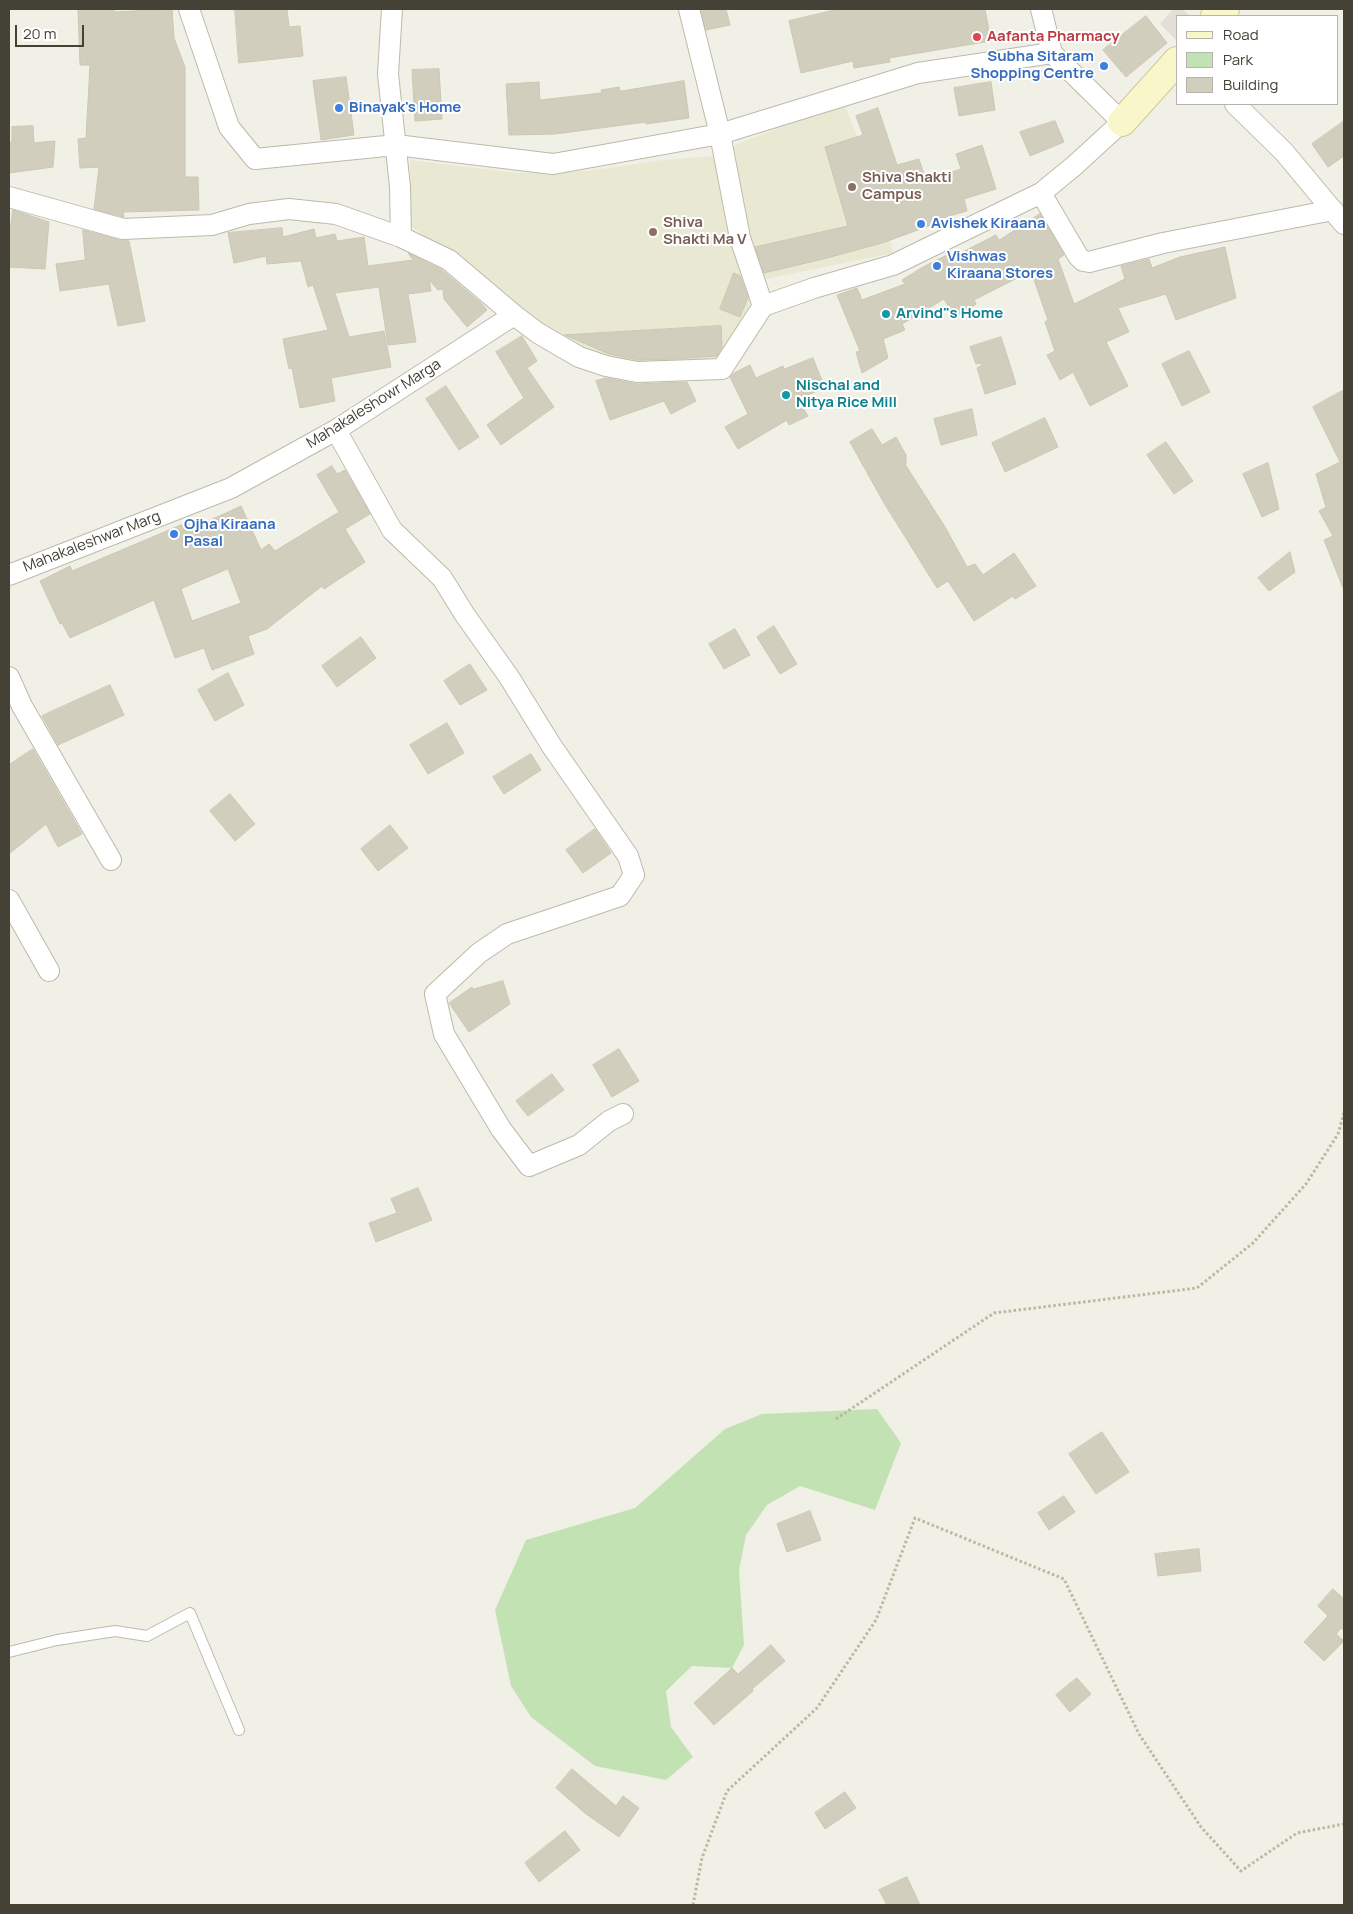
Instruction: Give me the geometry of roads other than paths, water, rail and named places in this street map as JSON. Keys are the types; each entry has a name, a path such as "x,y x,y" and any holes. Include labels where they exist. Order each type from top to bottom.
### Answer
{"main road":[{"path":"1122,122 1176,62"}],"street":[{"path":"189,9 229,127 255,159 396,145 553,164 720,134 918,73 1052,53"},
{"path":"392,9 388,74 400,187 401,237"},
{"path":"689,9 720,134 740,238 763,306"},
{"path":"9,197 122,229 212,225 249,214 289,210 336,214 401,237 449,260 538,333 579,357 606,366 637,372 722,369 763,306 814,288 893,265 1041,193 1122,122 1052,53 1041,9"},
{"path":"1236,105 1284,152 1338,217"},
{"path":"1041,193 1078,256 1083,261 1089,262 1163,243 1338,217"},
{"name":"Mahakaleshowr Marga","path":"230,488 336,430 514,315"},
{"path":"336,430 392,530 442,578 465,616 509,677 550,745 628,856 634,875 620,896 507,934 479,953 436,994 444,1034 501,1129 530,1166 579,1145 609,1121 623,1114"},
{"name":"Mahakaleshwar Marg","path":"9,575 230,488"},
{"path":"9,677 22,706 111,860"},
{"path":"9,900 49,971"}],"lane":[{"path":"9,1652 57,1640 115,1631 148,1636 190,1613 239,1730"}],"place":[{"name":"Aafanta Pharmacy","path":"977,37"},
{"name":"Subha Sitaram Shopping Centre","path":"1104,66"},
{"name":"Binayak's Home","path":"339,108"},
{"name":"Shiva Shakti Campus","path":"852,187"},
{"name":"Avishek Kiraana","path":"921,224"},
{"name":"Shiva Shakti Ma V","path":"653,232"},
{"name":"Vishwas Kiraana Stores","path":"937,266"},
{"name":"Arvind\"s Home","path":"886,314"},
{"name":"Nischal and Nitya Rice Mill","path":"786,395"},
{"name":"Ojha Kiraana Pasal","path":"174,534"}]}
